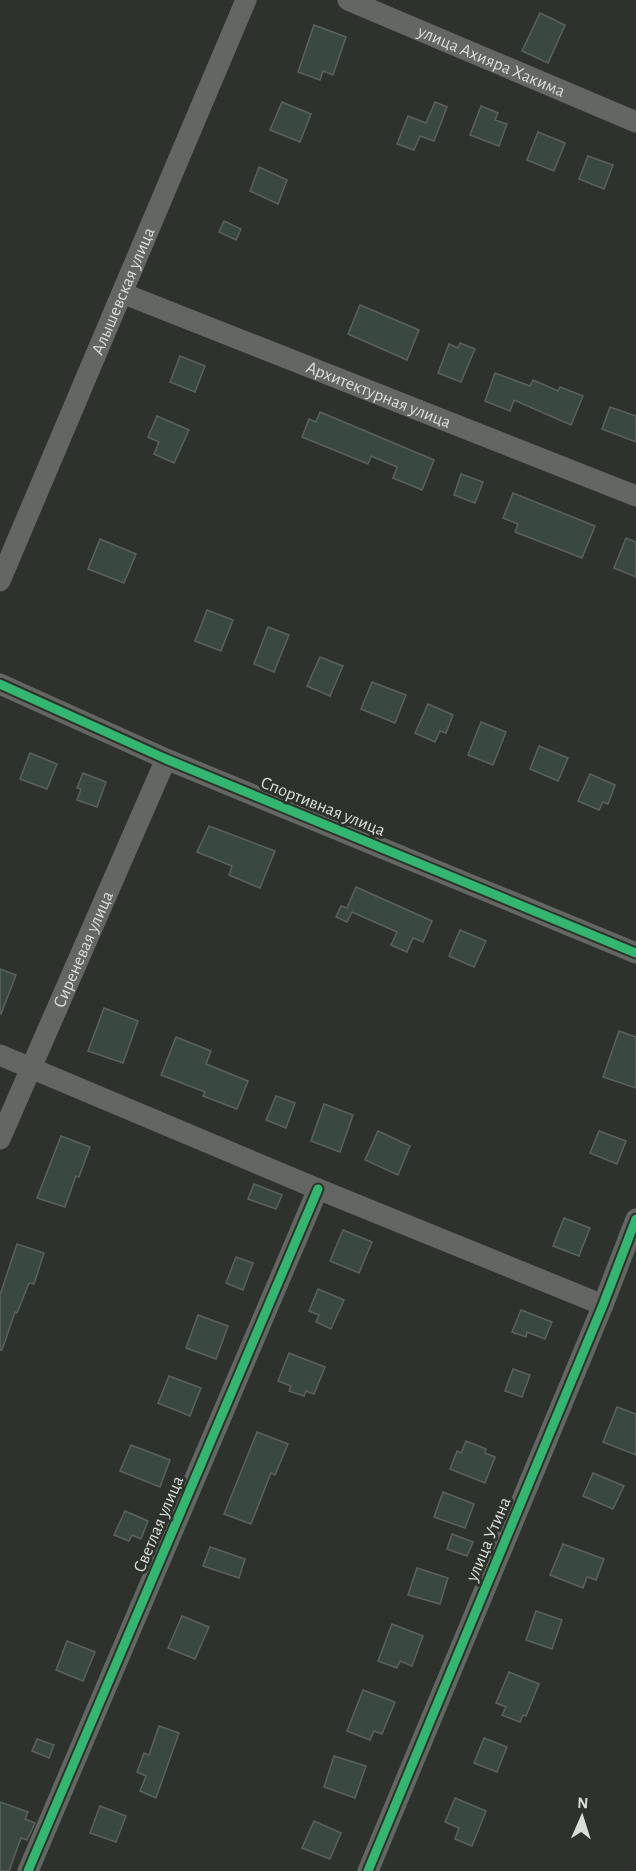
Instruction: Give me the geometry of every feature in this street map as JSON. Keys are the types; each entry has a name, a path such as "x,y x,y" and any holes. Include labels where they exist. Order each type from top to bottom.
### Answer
{"street":[{"name":"Алышевская улица","path":"0,581 246,0"},
{"name":"улица Ахияра Хакима","path":"348,0 636,122"},
{"name":"Архитектурная улица","path":"122,293 636,496"},
{"name":"Спортивная улица","path":"0,684 166,759 636,953"},
{"name":"Сиреневая улица","path":"0,1140 166,759"},
{"path":"0,1055 318,1189 603,1305"},
{"name":"Светлая улица","path":"28,1871 318,1189"},
{"name":"улица Утина","path":"368,1871 603,1305 636,1219"}],"building":[{"path":"540,13 565,25 548,63 522,51"},
{"path":"314,25 346,37 333,75 323,71 320,80 298,72"},
{"path":"282,102 311,114 300,142 270,130"},
{"path":"435,102 447,107 434,141 420,136 414,150 397,144 408,116 426,123"},
{"path":"481,106 498,113 495,120 507,124 499,146 470,135"},
{"path":"538,132 565,143 554,171 527,160"},
{"path":"588,156 613,165 604,189 579,179"},
{"path":"259,167 287,180 278,204 250,191"},
{"path":"224,221 241,229 236,240 219,232"},
{"path":"360,305 419,330 407,360 348,334"},
{"path":"460,343 475,349 461,382 438,373 449,344 458,348"},
{"path":"180,356 205,366 195,392 170,382"},
{"path":"495,373 530,386 533,380 558,391 560,387 583,396 571,425 514,400 510,411 485,401"},
{"path":"610,407 636,416 636,442 602,429"},
{"path":"320,412 434,460 422,490 393,478 397,467 371,456 368,464 302,437 309,419 316,422"},
{"path":"157,416 189,430 174,463 154,454 159,442 148,437"},
{"path":"461,474 483,482 475,503 454,495"},
{"path":"513,493 595,526 582,558 515,532 518,524 503,518"},
{"path":"626,538 636,542 636,577 614,568"},
{"path":"100,539 136,554 124,583 88,569"},
{"path":"207,610 233,620 221,651 195,641"},
{"path":"268,627 289,635 274,672 254,664"},
{"path":"320,657 343,666 330,696 307,686"},
{"path":"372,682 406,695 395,723 361,709"},
{"path":"428,704 453,715 446,733 440,731 435,742 415,733"},
{"path":"481,722 506,732 493,765 468,755"},
{"path":"539,746 568,758 558,781 530,769"},
{"path":"30,753 57,764 47,789 20,779"},
{"path":"83,773 106,782 97,807 77,800 81,789 77,788"},
{"path":"590,774 615,785 608,804 603,802 599,810 578,801"},
{"path":"209,826 275,851 260,888 229,875 232,866 197,852"},
{"path":"356,887 432,921 423,942 413,938 407,952 391,945 397,932 352,912 347,922 336,917 341,906 347,908"},
{"path":"460,930 486,941 474,967 449,956"},
{"path":"0,969 16,975 1,1014 0,1014"},
{"path":"104,1008 138,1021 123,1063 88,1051"},
{"path":"619,1031 636,1037 636,1088 603,1077"},
{"path":"176,1037 211,1051 206,1064 248,1081 237,1109 203,1096 205,1092 161,1075"},
{"path":"276,1096 295,1103 286,1128 266,1120"},
{"path":"324,1104 353,1115 340,1152 311,1141"},
{"path":"378,1131 410,1146 398,1175 365,1160"},
{"path":"599,1131 626,1141 617,1164 590,1153"},
{"path":"61,1136 90,1147 65,1207 37,1198"},
{"path":"254,1184 282,1195 276,1209 248,1199"},
{"path":"564,1218 590,1228 579,1256 553,1246"},
{"path":"343,1230 372,1242 359,1273 330,1261"},
{"path":"17,1244 44,1253 34,1284 29,1283 17,1313 15,1312 2,1350 0,1350 0,1295"},
{"path":"236,1257 253,1263 243,1290 226,1283"},
{"path":"318,1289 344,1300 331,1329 316,1322 319,1315 309,1311"},
{"path":"521,1310 552,1322 545,1339 527,1332 526,1337 512,1332"},
{"path":"198,1315 228,1326 216,1359 186,1348"},
{"path":"289,1353 325,1367 314,1394 306,1391 304,1396 289,1391 291,1386 278,1381"},
{"path":"513,1369 530,1375 522,1397 505,1391"},
{"path":"169,1376 201,1388 190,1416 158,1403"},
{"path":"617,1407 636,1414 636,1455 603,1442"},
{"path":"257,1432 288,1444 275,1475 271,1473 251,1524 224,1514"},
{"path":"466,1441 486,1449 485,1453 495,1457 485,1483 450,1469 457,1451 461,1453"},
{"path":"131,1445 170,1460 160,1487 120,1471"},
{"path":"593,1473 624,1486 613,1509 583,1496"},
{"path":"443,1492 474,1504 465,1528 434,1517"},
{"path":"125,1511 148,1521 141,1539 132,1535 129,1541 114,1535"},
{"path":"452,1534 473,1542 467,1556 447,1549"},
{"path":"563,1544 604,1559 596,1580 587,1577 583,1588 550,1575"},
{"path":"210,1547 245,1559 239,1578 203,1566"},
{"path":"417,1568 448,1578 440,1604 408,1595"},
{"path":"536,1611 562,1620 552,1649 526,1640"},
{"path":"182,1616 209,1627 195,1659 168,1648"},
{"path":"392,1624 423,1636 412,1666 400,1661 397,1668 378,1661"},
{"path":"67,1641 95,1652 83,1681 56,1670"},
{"path":"509,1672 539,1684 526,1716 523,1715 520,1722 502,1715 506,1707 496,1703"},
{"path":"363,1690 395,1702 382,1734 374,1731 370,1740 347,1731"},
{"path":"159,1726 179,1733 156,1798 140,1791 146,1776 137,1772 144,1753 149,1755"},
{"path":"484,1738 507,1747 497,1772 474,1763"},
{"path":"37,1739 54,1745 49,1758 32,1751"},
{"path":"334,1756 366,1766 355,1798 324,1787"},
{"path":"455,1798 486,1811 472,1846 455,1839 459,1828 445,1822"},
{"path":"0,1802 28,1812 25,1819 35,1823 27,1840 21,1838 9,1871 0,1871"},
{"path":"100,1806 126,1816 116,1842 90,1833"},
{"path":"314,1821 341,1833 330,1859 302,1848"}],"cycle path":[{"path":"0,684 166,759 636,953"},
{"path":"28,1871 318,1189"},
{"path":"368,1871 603,1305 636,1219"}]}
